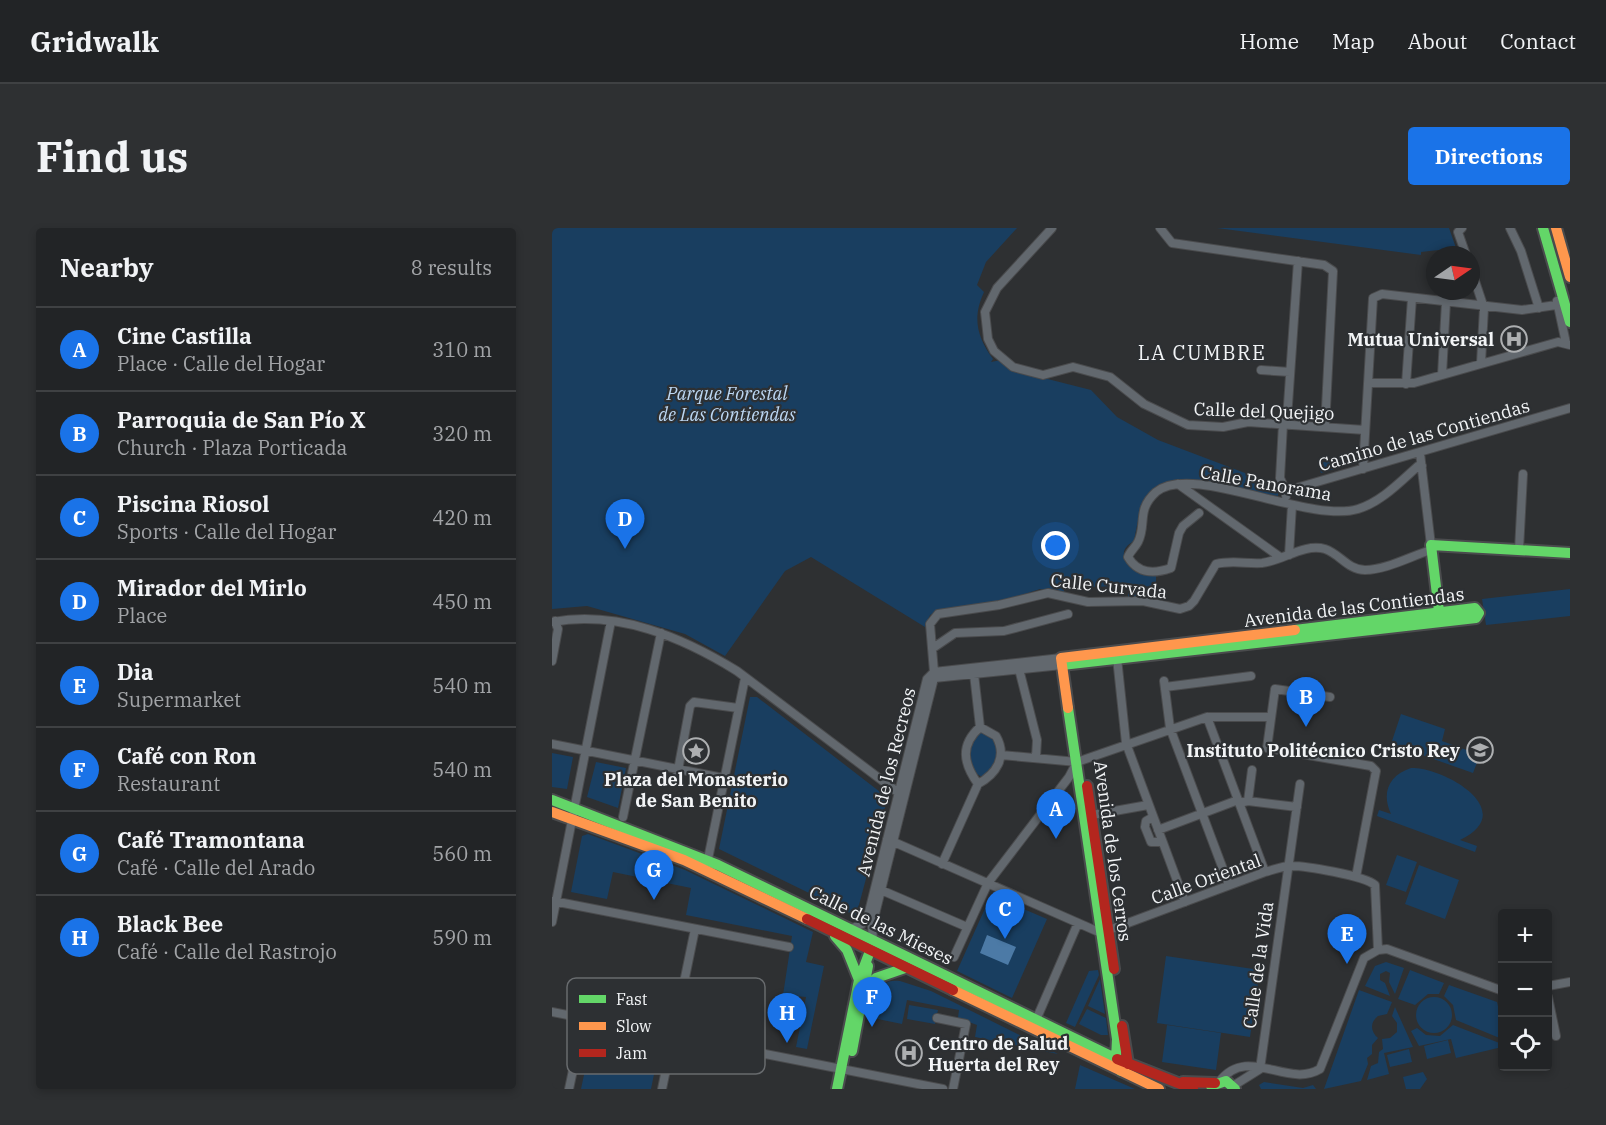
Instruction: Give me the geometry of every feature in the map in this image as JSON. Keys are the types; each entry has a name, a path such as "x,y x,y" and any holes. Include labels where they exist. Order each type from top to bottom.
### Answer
{"main road":[{"path":"1543,228 1570,322"},
{"path":"1556,228 1570,277"},
{"path":"1439,617 1431,547 1570,553"},
{"name":"Avenida de las Contiendas","path":"1065,661 1117,658 1439,617"},
{"name":"Avenida de las Contiendas","path":"1065,661 1439,617"},
{"name":"Avenida de los Cerros","path":"1065,661 1074,778 1105,932"},
{"name":"Avenida de los Cerros","path":"1074,759 1092,815 1105,932 1125,1068"},
{"path":"552,801 573,813"},
{"name":"Calle de las Mieses","path":"552,812 582,814 632,833 646,833 708,859 986,995 1034,1025 1116,1059 1125,1068 1193,1089"},
{"name":"Calle de las Mieses","path":"573,813 589,824 684,860 721,877 905,968 1125,1068 1159,1089"},
{"path":"684,860 708,859 709,867 721,877"},
{"path":"837,1089 845,1070 865,990 870,951 851,929"},
{"path":"831,932 847,950 859,980"},
{"path":"844,1089 859,980 870,951 876,948 881,949 976,995 986,995"},
{"path":"865,990 876,978 905,968"},
{"path":"1034,1025 1104,1061 1116,1059 1121,1046"},
{"path":"1101,1052 1121,1046"},
{"path":"1171,1082 1234,1087"}],"street":[{"name":"Calle del Quejigo","path":"1052,228 989,300 985,312 987,339 1003,359 1013,367 1042,375 1073,367 1110,377 1144,404 1188,425 1223,427 1248,422 1365,430"},
{"path":"1160,228 1172,243 1324,265 1333,271 1325,428"},
{"path":"1462,228 1458,232 1463,246"},
{"path":"1510,228 1534,288 1539,308"},
{"path":"1368,382 1406,384 1558,342 1568,344 1556,305 1558,298 1550,267 1552,259"},
{"path":"1289,555 1288,504 1286,491 1280,478 1283,424 1287,419 1298,261"},
{"path":"1363,469 1373,298 1382,294 1485,308 1522,310 1556,305"},
{"path":"1480,294 1485,308 1481,363"},
{"path":"1406,384 1412,298"},
{"path":"1442,375 1446,302"},
{"path":"1261,370 1290,372"},
{"name":"Camino de las Contiendas","path":"1286,491 1570,408"},
{"path":"1176,484 1280,557 1310,548 1325,549 1352,567 1371,570 1431,547 1420,453"},
{"name":"Calle Panorama","path":"1199,513 1183,526 1179,533 1171,568 1147,572 1132,565 1128,557 1131,549 1138,542 1146,505 1164,487 1176,484 1200,485 1288,504 1343,512 1360,509 1378,499 1418,466 1422,466"},
{"path":"1519,550 1523,474"},
{"path":"1195,496 1194,489 1200,485"},
{"name":"Calle Curvada","path":"934,675 931,630 933,618 938,614 999,605 1048,593 1088,602 1143,601 1180,609 1189,606 1194,601 1216,564 1227,561 1264,563 1280,557"},
{"path":"933,648 955,633 1004,632 1068,614"},
{"path":"552,661 558,629 554,621 579,618 611,621 661,633 709,653 901,795"},
{"path":"552,922 556,881 570,832 611,621"},
{"path":"623,817 661,633"},
{"path":"1117,658 1126,743 1185,902"},
{"name":"Avenida de las Contiendas","path":"934,675 974,674 1065,661"},
{"name":"Avenida de las Contiendas","path":"934,675 1065,661"},
{"path":"1019,669 1037,740 1036,757"},
{"path":"974,674 980,727"},
{"name":"Avenida de los Recreos","path":"851,929 867,920 890,840 927,679 934,675"},
{"path":"1229,885 1170,728 1165,684 1251,676"},
{"path":"708,859 745,678"},
{"path":"1330,697 1275,689 1269,717 1267,748 1371,766 1376,771 1356,877"},
{"path":"676,781 690,706 694,702 738,708"},
{"path":"1001,755 1074,759 1207,717 1269,717"},
{"path":"1207,717 1242,801 1265,872"},
{"path":"942,864 978,783 996,770 1001,755 996,736 980,727"},
{"path":"978,783 967,768 965,752 969,738 980,727"},
{"path":"552,744 723,778"},
{"path":"1242,801 1252,770"},
{"path":"954,957 988,883 1074,778"},
{"name":"Calle de la Vida","path":"1260,1069 1300,783"},
{"path":"1158,830 1242,801 1297,807"},
{"path":"1092,815 1148,805"},
{"path":"1153,817 1146,821 1147,834 1151,842 1162,842"},
{"path":"570,832 589,824"},
{"path":"890,840 1078,923 1105,932"},
{"name":"Avenida de los Recreos","path":"873,940 872,926 890,840"},
{"path":"1288,866 1356,877 1375,885 1378,950"},
{"name":"Calle Oriental","path":"1105,932 1265,872 1288,866"},
{"path":"881,890 967,927"},
{"path":"554,901 789,947"},
{"path":"1034,1025 1078,923"},
{"path":"685,978 695,929"},
{"path":"1214,1085 1227,1071 1242,1066 1302,1077 1320,1069 1364,958 1378,950 1397,953 1498,990"},
{"path":"1552,985 1570,982"},
{"path":"552,1012 567,1015"},
{"path":"1552,1016 1556,1036"},
{"path":"937,1018 966,1024 953,1089"},
{"path":"765,1054 943,1089"},
{"path":"1234,1087 1260,1069"},
{"path":"1250,1077 1270,1072"},
{"path":"569,1089 572,1074"},
{"path":"662,1089 665,1074"}],"green space":[{"name":"Parque Forestal de Las Contiendas","path":"552,228 1017,228 986,262 977,285 984,292 978,310 978,327 983,343 993,359 991,362 1001,360 1020,372 1091,390 1117,417 1158,440 1279,486 1278,496 1179,479 1158,487 1151,493 1141,510 1134,541 1127,546 1124,552 1128,563 1134,568 1156,575 1156,587 1140,586 1139,598 1128,597 1128,585 1096,587 1063,582 1064,593 1040,589 1009,599 936,612 930,615 925,627 811,557 785,571 725,656 685,634 587,606 552,609"},
{"path":"1217,228 1449,228 1455,246 1426,246 1426,251 1421,252 1421,255"},
{"path":"1355,453 1357,462 1321,473 1318,464"},
{"path":"1570,589 1570,616 1486,625 1482,599"},
{"path":"750,697 757,697 884,795 886,804 856,916 719,849"},
{"path":"1401,714 1445,729 1442,741 1480,755 1473,773 1391,744"},
{"path":"984,731 993,737 997,754 995,765 982,777 974,772 970,749 974,739"},
{"path":"552,753 573,757 567,789 552,787"},
{"path":"596,762 626,768 618,808 587,797"},
{"path":"1411,768 1441,775 1457,783 1471,793 1480,804 1483,816 1477,829 1460,840 1477,846 1475,852 1377,816 1379,810 1391,814 1387,799 1389,786 1397,775"},
{"path":"588,834 685,870 813,932 806,962 824,966 807,1049 796,1047 806,997 783,995 792,936 686,915 691,888 613,872 607,899 571,892 582,836"},
{"path":"1397,855 1417,862 1406,892 1386,885"},
{"path":"1419,865 1459,880 1445,919 1405,904"},
{"path":"991,895 1047,919 1012,998 957,971"},
{"path":"1166,956 1260,970 1250,1037 1157,1023"},
{"path":"1386,962 1404,968 1395,994 1389,982 1390,973 1386,971 1380,974 1380,980 1385,983 1390,996 1365,986 1375,966"},
{"path":"1098,970 1099,975 1075,1027 1066,1023 1089,971"},
{"path":"1410,970 1444,983 1439,994 1428,994 1415,1005 1398,999"},
{"path":"1100,979 1105,1014 1088,1006"},
{"path":"892,981 900,981 931,991 1058,1054 975,1037 977,1025 958,1018 959,1010 907,1000 902,1024 868,1017 871,1003 881,986"},
{"path":"1449,985 1497,1002 1498,1037 1456,1020 1453,1005 1444,996"},
{"path":"1359,990 1392,1002 1387,1014 1375,1018 1372,1024 1372,1030 1378,1038 1372,1045 1372,1054 1367,1058 1368,1064 1361,1081 1324,1089"},
{"path":"1434,997 1447,1002 1452,1015 1447,1028 1434,1033 1421,1028 1416,1015 1421,1002"},
{"path":"909,1005 938,1010 935,1024 907,1019"},
{"path":"1395,1007 1413,1047 1384,1053 1389,1074 1367,1080 1371,1066 1378,1063 1379,1052 1383,1049 1382,1039 1390,1038 1397,1032 1397,1023 1392,1016"},
{"path":"1087,1009 1106,1018 1108,1035 1101,1035 1079,1024"},
{"path":"1167,1025 1221,1033 1216,1070 1162,1062"},
{"path":"1453,1025 1498,1042 1498,1048 1456,1058 1451,1039 1419,1046 1411,1031 1417,1028 1426,1035 1440,1036"},
{"path":"1448,1040 1451,1053 1427,1059 1424,1046"},
{"path":"1409,1049 1412,1062 1390,1067 1387,1055"},
{"path":"1080,1065 1135,1089 1075,1089"},
{"path":"1423,1072 1427,1079 1420,1089 1406,1089 1403,1077"},
{"path":"584,1074 654,1074 651,1089 581,1089"},
{"path":"1264,1082 1303,1088 1313,1085 1316,1089 1261,1089 1259,1085"}],"shaded area":[{"path":"987,935 1016,947 1008,965 980,953"}],"traffic: fast":[{"path":"1543,228 1570,322"},
{"path":"1440,620 1431,545 1570,553"},
{"path":"1062,665 1476,618 1479,613 1475,608 1295,630"},
{"path":"1068,708 1117,1039 1116,1059 1121,1071"},
{"path":"552,800 718,865 1117,1059"},
{"path":"835,936 847,950 859,980"},
{"path":"837,1089 859,980 870,951"},
{"path":"852,1051 868,966"},
{"path":"865,989 876,978 905,968"},
{"path":"1211,1086 1226,1081 1235,1089"}],"traffic: slow":[{"path":"1556,228 1570,277"},
{"path":"1068,708 1061,658 1295,630"},
{"path":"552,812 684,860 807,919"},
{"path":"953,990 1159,1089"}],"traffic: jam":[{"path":"1087,786 1114,969"},
{"path":"807,919 953,990"},
{"path":"1122,1026 1128,1064"},
{"path":"1117,1059 1193,1089"},
{"path":"1183,1082 1215,1083"}],"place":[{"name":"Mutua Universal","path":"1514,339"},
{"name":"Mirador del Mirlo","path":"625,549"},
{"name":"Parroquia de San Pío X","path":"1306,727"},
{"name":"Instituto Politécnico Cristo Rey","path":"1480,750"},
{"name":"Plaza del Monasterio de San Benito","path":"696,751"},
{"name":"Cine Castilla","path":"1056,839"},
{"name":"Café Tramontana","path":"654,900"},
{"name":"Piscina Riosol","path":"1005,939"},
{"name":"Dia","path":"1347,964"},
{"name":"Café con Ron","path":"872,1027"},
{"name":"Black Bee","path":"787,1043"},
{"name":"Centro de Salud Huerta del Rey","path":"909,1053"}],"district":[{"name":"LA CUMBRE","path":"1202,352"}]}
